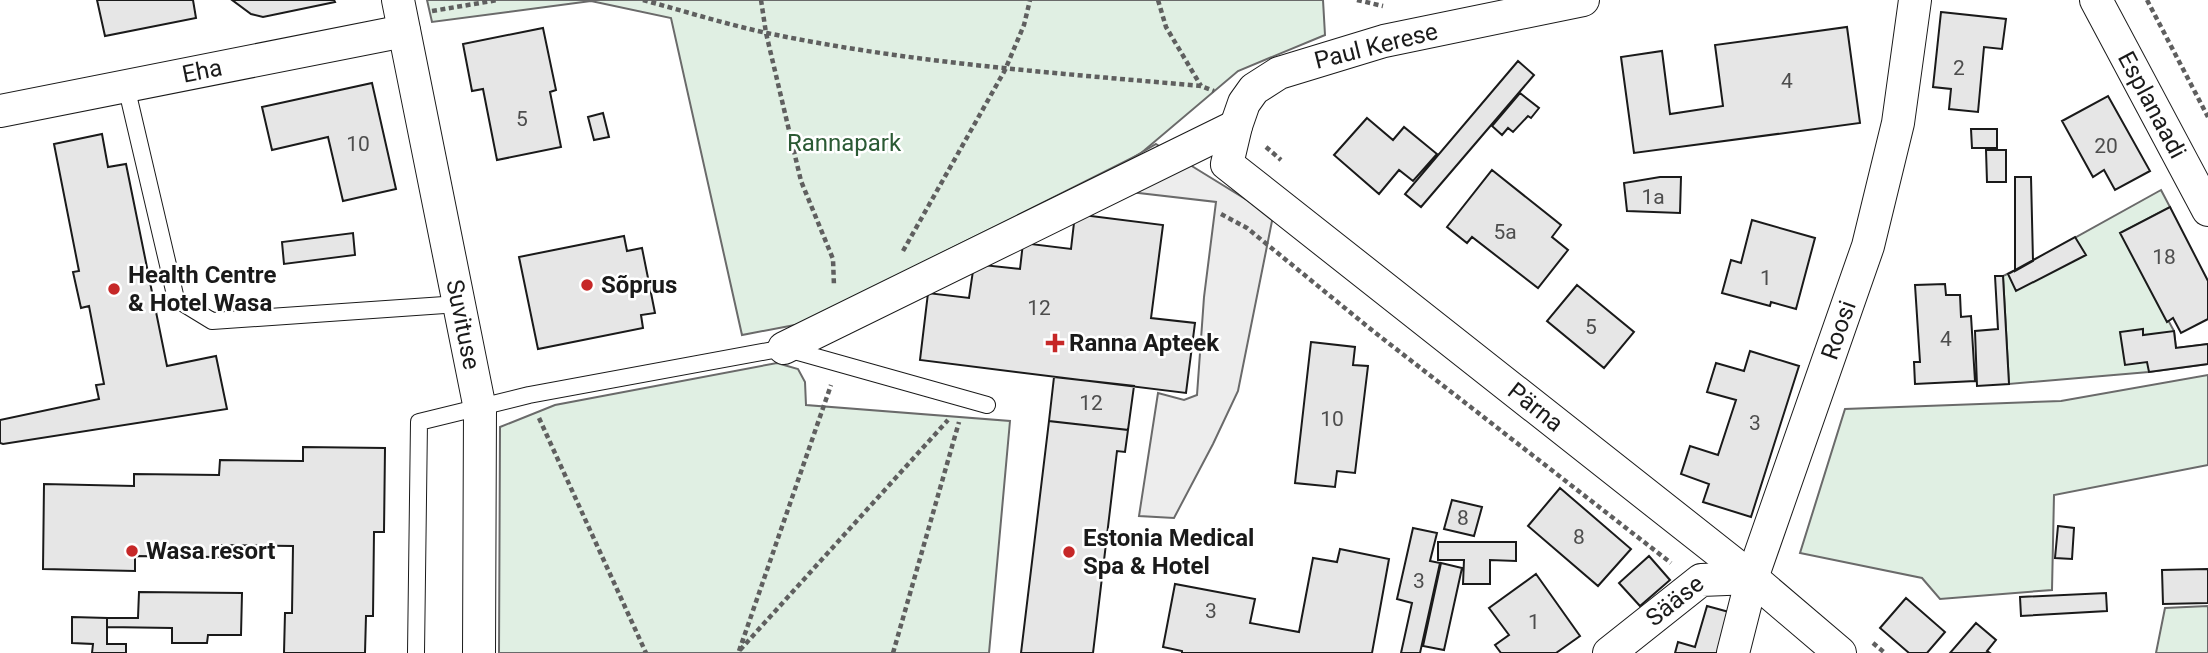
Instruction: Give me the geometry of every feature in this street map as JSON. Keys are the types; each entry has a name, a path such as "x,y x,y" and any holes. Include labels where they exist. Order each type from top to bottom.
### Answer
{"street":[{"name":"Paul Kerese","path":"784,348 1240,115 1254,89 1279,73 1384,41 1583,0"},
{"name":"Roosi","path":"1733,653 1752,578 1868,246 1898,123 1915,0"},
{"name":"Esplanaadi","path":"2096,0 2208,210"},
{"name":"Eha","path":"0,111 126,86 408,15"},
{"name":"Suvituse","path":"408,15 459,304 481,409 479,653"},
{"name":"Pärna","path":"1240,115 1227,164 1752,578 1840,653"},
{"name":"Sääse","path":"1609,653 1700,580 1752,578"}],"lane":[{"path":"126,86 176,299 212,321 459,304"},
{"path":"416,653 419,422 481,409 529,395 784,348 987,405"}],"path":[{"path":"408,15 498,0"},
{"path":"643,0 766,33 1005,70 1201,86"},
{"path":"761,0 766,33 802,181 833,259 836,322"},
{"path":"1158,0 1166,27 1201,86 1240,115"},
{"path":"2147,0 2208,117"},
{"path":"1221,214 1247,229 1373,331 1697,583"},
{"path":"529,395 646,653"},
{"path":"737,653 966,399"},
{"path":"893,653 966,399"}],"green space":[{"name":"Rannapark","path":"427,0 1323,0 1325,35 1238,71 1140,154 800,324 742,335 671,18 591,1 432,22"},
{"path":"2161,190 2170,207 2121,233 2174,331 2176,348 2208,344 2208,364 2009,384 2003,276"},
{"path":"777,363 798,369 805,382 806,405 1010,421 989,653 499,653 500,427 555,405"},
{"path":"2208,375 2208,465 2054,495 2052,590 1940,599 1922,578 1800,553 1845,409 2061,401"},
{"path":"2208,606 2208,653 2156,653 2165,608"}],"shaded area":[{"path":"1156,144 1273,216 1238,391 1174,518 1139,516 1158,393 1184,400 1197,395 1204,297 1216,202 1130,192 1104,175"}],"building":[{"path":"97,0 193,0 196,18 105,36"},
{"path":"232,0 335,2 263,17 251,14"},
{"path":"1941,12 2006,19 2002,49 1984,47 1978,112 1949,109 1951,89 1933,87"},
{"path":"1847,27 1860,123 1634,153 1621,57 1662,51 1670,114 1723,106 1715,45"},
{"path":"543,28 556,90 550,92 561,147 497,160 483,89 472,91 463,44"},
{"path":"1518,61 1534,75 1421,207 1405,194"},
{"path":"372,83 396,189 343,201 328,137 272,150 262,107"},
{"path":"1520,93 1539,108 1513,132 1508,128 1502,135 1492,126"},
{"path":"2108,96 2150,171 2115,190 2104,170 2093,177 2062,121"},
{"path":"603,113 609,137 594,140 588,117"},
{"path":"1367,118 1393,140 1404,127 1437,154 1413,181 1399,170 1379,194 1334,155"},
{"path":"1971,129 1997,129 1997,148 1972,148"},
{"name":"Health Centre & Hotel Wasa","path":"102,134 108,167 126,164 167,366 216,356 227,409 3,444 0,443 0,420 99,399 96,385 104,384 89,306 81,308 73,272 79,271 54,144"},
{"path":"1986,150 2006,150 2006,182 1987,182"},
{"path":"1492,170 1561,225 1552,237 1568,250 1538,288 1472,237 1467,243 1447,227"},
{"path":"1660,177 1681,177 1680,213 1627,211 1624,183"},
{"path":"2015,177 2031,177 2033,261 2015,271"},
{"path":"2170,207 2208,281 2208,319 2181,333 2173,318 2167,322 2120,233"},
{"path":"1075,214 1163,225 1151,318 1195,323 1186,393 920,360 928,293 969,298 974,264 1020,269 1023,243 1071,249"},
{"path":"1752,220 1815,238 1796,309 1771,302 1770,306 1722,293 1731,260 1741,263"},
{"path":"353,233 355,255 284,264 282,242"},
{"name":"Sõprus","path":"624,236 627,251 642,248 655,313 641,315 643,328 538,349 519,257"},
{"path":"2075,237 2086,255 2016,291 2008,274"},
{"path":"1995,276 2003,276 2009,384 1977,386 1975,331 1998,329"},
{"path":"1945,284 1946,295 1960,295 1961,317 1971,316 1975,381 1915,384 1914,362 1920,362 1915,285"},
{"path":"1577,285 1634,332 1604,368 1547,321"},
{"path":"2143,329 2143,335 2174,331 2176,348 2208,344 2208,364 2149,372 2147,362 2125,365 2120,332"},
{"path":"1311,342 1355,347 1353,365 1368,366 1355,473 1337,471 1335,487 1295,483"},
{"path":"1750,351 1799,366 1751,517 1703,502 1709,484 1681,474 1690,446 1718,455 1736,400 1707,392 1716,363 1744,371"},
{"path":"1054,377 1134,386 1128,430 1049,421"},
{"name":"Estonia Medical Spa & Hotel","path":"1049,421 1128,430 1125,452 1117,451 1093,653 1021,653"},
{"name":"Wasa resort","path":"303,447 385,448 384,532 374,532 373,616 366,616 365,653 284,653 285,613 292,613 293,546 221,545 220,557 135,556 135,571 43,569 44,484 134,486 134,474 219,475 220,460 303,461"},
{"path":"1560,488 1631,549 1598,586 1528,526"},
{"path":"1452,500 1482,507 1474,536 1444,529"},
{"path":"2058,526 2074,528 2072,559 2055,558"},
{"path":"1413,528 1437,533 1430,561 1440,563 1420,653 1401,653 1412,603 1397,599"},
{"path":"1438,542 1516,542 1516,561 1490,560 1490,584 1463,584 1464,560 1438,560"},
{"path":"1340,549 1389,559 1372,653 1182,653 1163,647 1175,584 1255,599 1250,623 1299,632 1313,558 1337,562"},
{"path":"1649,556 1670,580 1640,606 1619,583"},
{"path":"1441,563 1462,568 1444,650 1423,646"},
{"path":"2208,569 2208,603 2163,604 2162,570"},
{"path":"1536,574 1580,636 1556,653 1501,653 1495,645 1509,635 1489,608"},
{"path":"139,592 242,593 241,635 208,635 207,643 172,643 172,628 107,627 107,618 138,618"},
{"path":"2106,593 2107,611 2021,616 2020,597"},
{"path":"1906,598 1945,632 1927,653 1909,653 1880,628"},
{"path":"1707,606 1729,612 1717,653 1675,653 1678,642 1695,647"},
{"path":"72,617 107,618 107,644 126,644 126,653 92,653 93,644 72,643"},
{"path":"1976,623 1996,640 1987,651 1990,653 1950,653"}],"place":[{"name":"Sõprus","path":"587,285"},
{"name":"Health Centre & Hotel Wasa","path":"114,289"},
{"name":"Ranna Apteek","path":"1055,343"},
{"name":"Wasa resort","path":"132,551"},
{"name":"Estonia Medical Spa & Hotel","path":"1069,552"}]}
